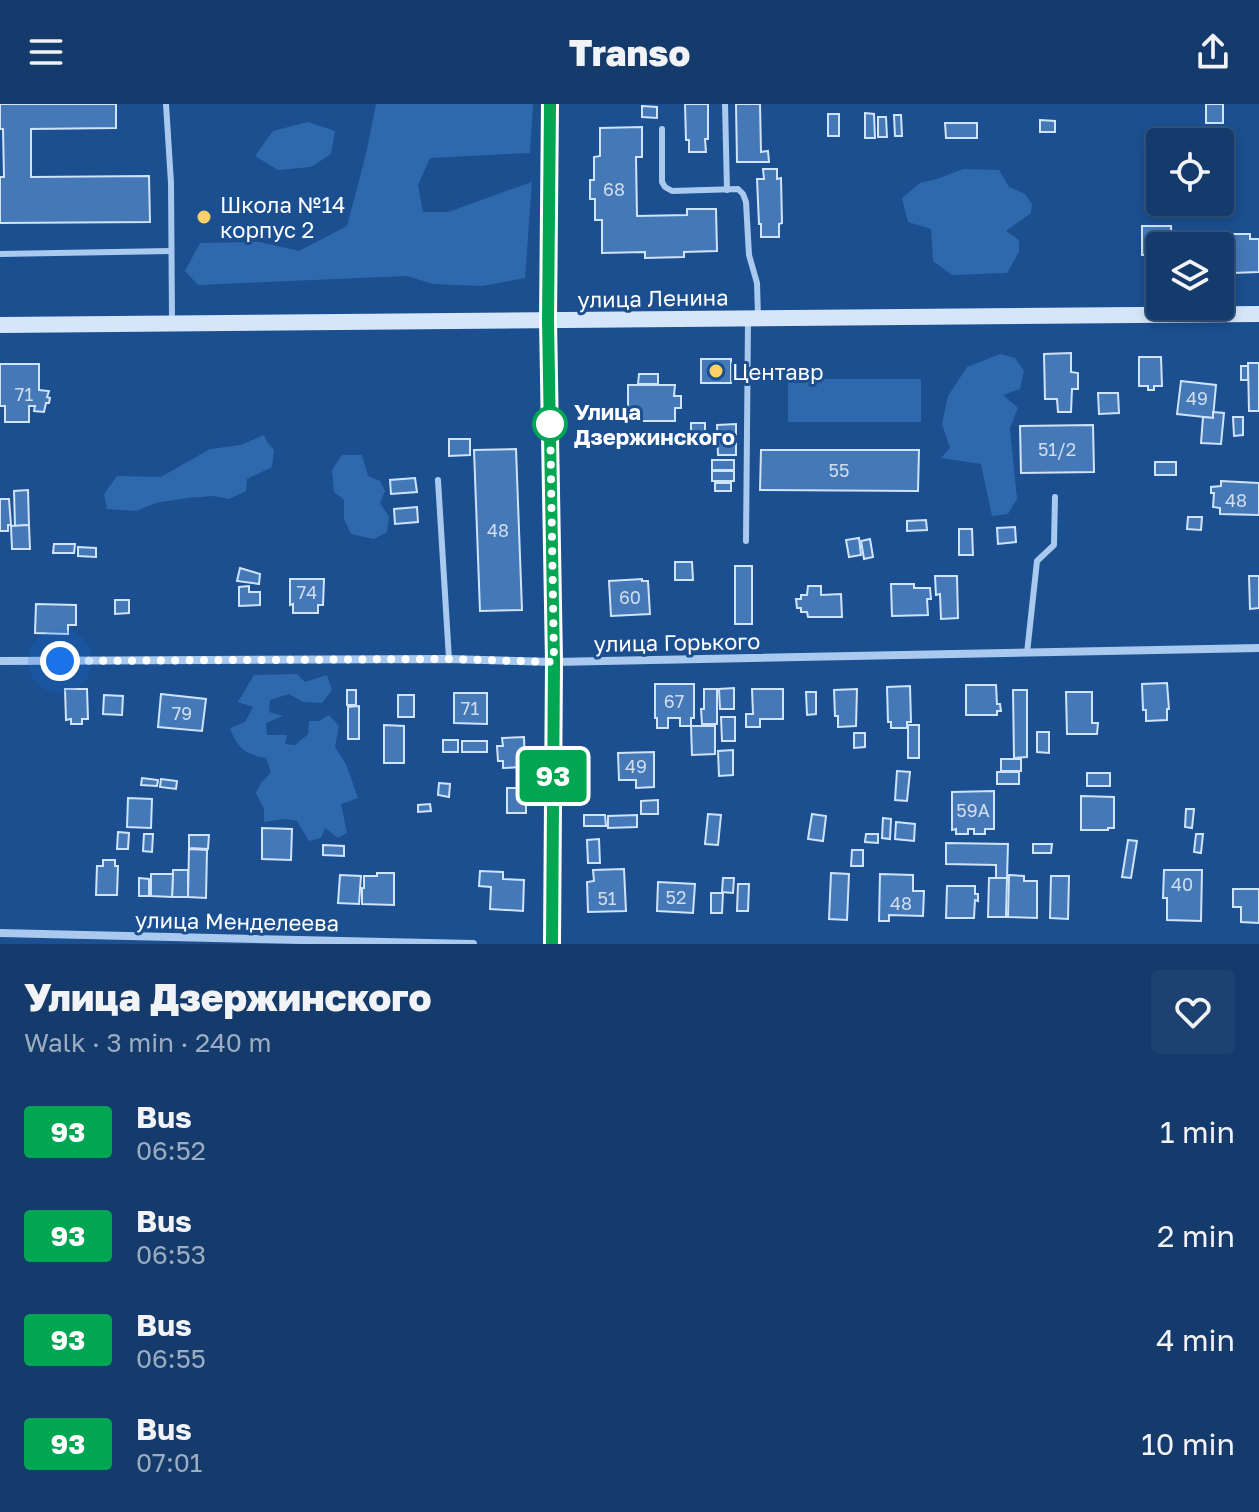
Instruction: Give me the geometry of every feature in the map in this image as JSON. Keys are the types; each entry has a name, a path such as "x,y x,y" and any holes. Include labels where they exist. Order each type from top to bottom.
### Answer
{"main road":[{"path":"550,104 548,321 554,662 552,944"},
{"name":"улица Ленина","path":"0,325 1259,314"}],"street":[{"name":"улица Горького","path":"0,661 449,659 554,662 1259,648"},
{"name":"улица Менделеева","path":"0,933 90,940 473,944"}],"lane":[{"path":"166,104 171,183 172,323"},
{"path":"725,104 727,190"},
{"path":"662,129 662,182 665,187 672,191 738,189 746,202 749,255 757,283 753,319 746,541"},
{"path":"0,254 171,251"},
{"path":"438,480 449,659"},
{"path":"1027,653 1037,561 1054,545 1055,497"}],"shaded area":[{"path":"376,104 533,104 530,153 430,158 418,185 423,212 448,212 532,182 525,278 483,286 433,284 407,276 198,285 185,271 200,243 260,242 299,251 347,226"},
{"path":"308,122 335,131 331,154 311,167 278,170 255,156 273,131"},
{"path":"963,169 999,170 1009,187 1025,194 1032,204 1031,213 1006,231 1019,240 1019,252 1007,273 952,275 933,261 931,229 908,222 902,198 920,183"},
{"path":"1000,354 1015,358 1024,371 1020,389 1003,395 1018,408 1010,428 1017,499 1008,514 992,516 981,464 941,458 950,448 942,424 948,396 967,367"},
{"path":"788,379 921,379 921,422 788,422"},
{"path":"264,435 274,450 272,467 247,479 246,491 229,499 213,496 187,498 156,503 136,511 107,509 104,494 117,476 161,477 210,449 241,445"},
{"path":"342,455 362,455 368,476 380,481 385,491 380,503 389,517 387,532 374,539 351,534 344,519 344,500 334,492 332,470"},
{"path":"297,674 305,682 327,675 332,690 322,703 303,702 289,694 270,700 269,712 283,716 266,723 267,735 287,735 285,744 295,745 308,734 309,721 319,721 329,715 339,726 335,747 346,764 358,798 341,804 347,833 338,838 325,828 321,838 309,841 297,821 264,822 264,809 256,793 271,772 266,758 243,749 230,728 245,722 253,707 238,702 254,675"}],"building":[{"path":"0,104 116,104 116,128 31,129 31,177 149,176 150,222 0,223 0,177 4,177"},
{"path":"685,104 708,104 706,152 689,152"},
{"path":"736,104 760,104 761,152 768,151 769,162 737,162"},
{"path":"1206,104 1223,104 1223,123 1206,123"},
{"path":"642,106 657,107 657,118 642,117"},
{"path":"865,113 874,114 875,138 865,138"},
{"path":"828,114 839,114 839,136 828,136"},
{"path":"894,115 901,115 902,136 895,136"},
{"path":"878,117 886,117 887,137 878,137"},
{"path":"1040,120 1055,121 1055,132 1040,132"},
{"path":"945,123 977,123 977,138 946,138"},
{"path":"642,127 642,157 636,157 637,216 687,215 687,209 716,209 717,251 684,252 684,257 645,258 645,252 602,253 602,220 595,220 595,199 590,199 594,157 600,156 600,128"},
{"path":"763,169 777,169 777,179 781,178 782,223 779,224 779,237 761,237 757,179 764,179"},
{"path":"1142,226 1171,226 1171,232 1146,232 1146,255 1142,255"},
{"path":"1234,234 1250,234 1250,239 1259,239 1259,272 1234,273"},
{"path":"1071,353 1071,372 1078,373 1078,389 1072,389 1071,412 1058,412 1057,399 1045,399 1044,354"},
{"path":"1139,357 1161,357 1162,386 1148,390 1148,386 1139,386"},
{"name":"Центавр","path":"701,359 731,359 731,383 701,383"},
{"path":"1248,363 1259,363 1259,411 1249,411"},
{"path":"0,364 39,364 39,390 49,391 47,397 50,398 44,412 34,411 35,406 29,406 29,422 5,422 5,406 0,406"},
{"path":"1241,366 1248,366 1248,380 1241,380"},
{"path":"639,374 658,374 658,384 638,384"},
{"path":"1181,381 1216,385 1213,418 1177,414"},
{"path":"628,385 675,385 674,396 681,396 681,408 675,408 675,421 628,421"},
{"path":"1098,393 1118,393 1119,413 1099,414"},
{"path":"1213,412 1224,413 1221,444 1201,443 1203,417 1213,418"},
{"path":"1233,417 1243,417 1243,435 1234,436"},
{"path":"691,423 705,423 705,441 691,441"},
{"path":"736,424 736,455 718,455 717,425"},
{"path":"1093,425 1094,472 1021,473 1020,426"},
{"path":"449,439 470,439 470,455 449,456"},
{"path":"516,449 522,610 480,611 474,450"},
{"path":"761,450 919,450 918,491 760,490"},
{"path":"712,460 734,460 734,470 712,470"},
{"path":"1155,462 1176,462 1176,475 1155,475"},
{"path":"712,471 734,471 734,481 712,481"},
{"path":"415,478 417,492 391,494 390,480"},
{"path":"1221,481 1259,483 1259,515 1220,514 1220,508 1213,507 1211,487 1221,486"},
{"path":"715,483 731,483 731,491 715,491"},
{"path":"28,490 29,525 15,526 14,491"},
{"path":"0,499 9,499 11,525 8,525 8,531 0,531"},
{"path":"417,507 418,522 395,524 394,509"},
{"path":"1188,517 1202,517 1201,530 1187,529"},
{"path":"926,520 927,530 907,531 907,521"},
{"path":"29,525 30,549 12,549 11,526"},
{"path":"1015,527 1016,542 998,544 997,528"},
{"path":"959,529 972,529 973,555 959,555"},
{"path":"859,538 861,555 849,557 846,540"},
{"path":"870,539 873,557 864,559 861,541"},
{"path":"54,544 75,544 74,553 53,553"},
{"path":"78,547 96,548 96,557 78,556"},
{"path":"675,562 692,562 693,580 675,580"},
{"path":"735,566 752,566 752,624 735,624"},
{"path":"240,568 260,574 259,584 237,581"},
{"path":"935,576 957,576 958,618 941,619 940,594 936,595"},
{"path":"1249,576 1259,576 1259,608 1250,609"},
{"path":"290,579 324,579 323,605 318,605 318,613 293,613"},
{"path":"609,581 648,581 650,614 611,616"},
{"path":"891,584 930,588 928,615 892,616"},
{"path":"249,586 249,592 260,592 260,605 239,606 239,587"},
{"path":"808,586 821,586 821,595 841,594 842,617 808,617 807,612 801,612 796,599 807,595"},
{"path":"115,600 129,600 129,613 115,614"},
{"path":"36,604 76,605 76,625 68,625 68,634 35,633"},
{"path":"1167,683 1167,720 1146,721 1142,684"},
{"path":"655,684 694,684 694,718 691,718 691,726 680,726 680,718 668,718 668,728 657,728"},
{"path":"966,685 996,685 997,704 1000,704 1001,711 997,711 997,715 966,715"},
{"path":"910,686 911,722 907,722 907,728 891,728 891,722 888,722 887,687"},
{"path":"734,688 734,709 720,709 719,689"},
{"path":"65,689 87,689 88,719 82,719 82,724 71,724 71,719 66,720"},
{"path":"704,689 717,689 717,724 702,724"},
{"path":"752,689 783,689 783,719 760,719 760,727 746,727 746,714 753,714"},
{"path":"857,689 856,726 838,727 834,690"},
{"path":"347,690 356,690 356,705 347,705"},
{"path":"1013,690 1027,690 1027,757 1014,758"},
{"path":"806,692 816,692 816,714 807,715"},
{"path":"1066,692 1092,692 1092,723 1098,723 1097,734 1067,734"},
{"path":"454,693 487,693 487,724 454,723"},
{"path":"161,694 206,699 202,731 158,727"},
{"path":"104,695 123,696 122,715 103,714"},
{"path":"398,695 414,695 414,717 398,717"},
{"path":"359,706 359,739 348,739 348,707"},
{"path":"721,717 735,717 735,741 722,741"},
{"path":"384,725 404,726 404,763 384,763"},
{"path":"908,725 919,725 919,758 908,758"},
{"path":"691,726 715,726 715,754 692,755"},
{"path":"1037,732 1049,732 1049,753 1037,752"},
{"path":"854,733 865,733 865,747 854,748"},
{"path":"524,737 525,767 503,768 503,761 498,761 497,746 503,746 502,738"},
{"path":"443,740 458,740 458,752 443,752"},
{"path":"462,741 487,741 487,752 462,752"},
{"path":"733,750 733,775 719,776 718,751"},
{"path":"654,752 654,787 636,788 636,780 619,780 618,753"},
{"path":"1001,759 1021,759 1021,771 1001,771"},
{"path":"897,771 910,772 907,801 895,800"},
{"path":"997,772 1019,772 1019,784 997,784"},
{"path":"1087,773 1110,773 1110,786 1087,786"},
{"path":"142,778 158,780 157,786 141,785"},
{"path":"161,779 177,781 176,789 160,787"},
{"path":"439,783 450,784 449,797 438,795"},
{"path":"507,788 526,788 526,813 507,813"},
{"path":"994,791 994,829 985,829 985,834 974,834 974,829 968,829 968,834 956,834 956,829 952,830 952,792"},
{"path":"1081,796 1114,797 1114,828 1081,830"},
{"path":"128,798 152,799 151,828 127,827"},
{"path":"658,800 658,814 641,814 641,801"},
{"path":"430,804 431,811 418,812 418,805"},
{"path":"1186,809 1194,809 1192,828 1185,827"},
{"path":"708,814 721,815 718,845 705,844"},
{"path":"812,814 826,816 823,841 808,839"},
{"path":"584,815 605,815 606,826 584,826"},
{"path":"637,815 637,827 608,828 608,816"},
{"path":"883,818 891,819 890,839 882,838"},
{"path":"896,822 915,824 914,841 895,839"},
{"path":"262,828 292,829 291,860 262,859"},
{"path":"118,832 129,833 128,849 117,849"},
{"path":"144,834 153,834 152,852 143,851"},
{"path":"866,834 878,834 878,843 865,842"},
{"path":"1196,834 1203,834 1201,853 1194,852"},
{"path":"189,835 209,835 208,849 189,848"},
{"path":"599,839 600,863 588,863 587,840"},
{"path":"1128,840 1137,841 1131,878 1122,877"},
{"path":"946,843 1008,844 1007,878 996,878 996,865 946,864"},
{"path":"1033,844 1052,844 1051,853 1033,853"},
{"path":"323,845 344,846 344,856 323,855"},
{"path":"189,849 207,850 206,898 188,897"},
{"path":"852,850 863,850 863,866 851,866"},
{"path":"103,860 115,860 115,866 118,866 117,895 96,895 97,866 103,866"},
{"path":"624,869 626,911 588,912 587,882 594,881 593,870"},
{"path":"173,870 188,870 188,897 172,897"},
{"path":"1164,870 1202,870 1201,921 1167,920 1167,898 1163,898"},
{"path":"480,871 503,872 503,879 524,880 523,911 490,909 491,887 479,886"},
{"path":"377,873 394,873 394,905 362,904 364,876 377,876"},
{"path":"831,873 849,874 847,920 829,919"},
{"path":"151,874 173,874 172,897 151,896"},
{"path":"880,874 913,875 913,891 924,891 923,916 889,915 889,921 879,921"},
{"path":"340,875 361,876 359,904 338,903"},
{"path":"1009,875 1024,876 1024,881 1037,881 1037,918 1008,917"},
{"path":"1051,876 1069,876 1068,919 1050,918"},
{"path":"139,878 149,879 149,896 139,896"},
{"path":"723,878 734,878 733,893 722,892"},
{"path":"989,878 1007,878 1006,917 988,917"},
{"path":"658,882 695,884 693,913 657,911"},
{"path":"738,884 749,884 748,911 737,911"},
{"path":"947,886 975,886 978,901 975,900 974,918 946,918"},
{"path":"1233,889 1259,889 1259,923 1241,922 1241,907 1233,907"},
{"path":"711,893 723,893 722,913 711,913"}],"bus line":[{"name":"93","path":"550,104 548,321 554,662 552,944"}],"place":[{"name":"Школа №14 корпус 2","path":"204,217"},
{"name":"Центавр","path":"716,371"},
{"name":"Улица Дзержинского","path":"550,424"}],"route":[{"path":"60,661 449,659 554,662 550,416 550,424"}]}
